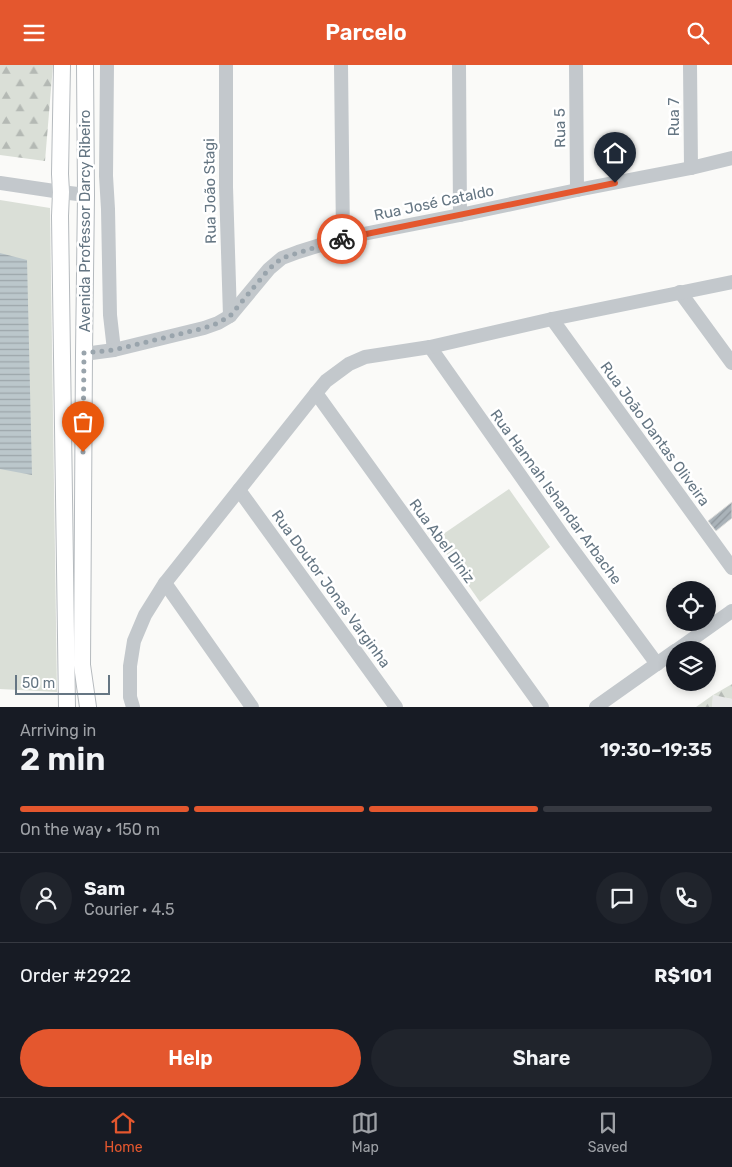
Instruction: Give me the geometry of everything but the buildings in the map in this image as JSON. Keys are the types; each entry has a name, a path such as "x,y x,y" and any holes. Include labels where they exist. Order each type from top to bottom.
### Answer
{"main road":[{"name":"Avenida Professor Darcy Ribeiro","path":"62,65 60,266 67,707"},
{"name":"Avenida Professor Darcy Ribeiro","path":"85,65 86,195 82,665 88,707"}],"street":[{"path":"107,65 106,176 110,315 114,350"},
{"name":"Rua João Stagi","path":"226,65 226,205 230,316"},
{"path":"341,65 343,239"},
{"path":"459,65 460,215"},
{"name":"Rua 5","path":"576,65 577,190"},
{"name":"Rua 7","path":"690,65 691,168"},
{"name":"Rua José Cataldo","path":"84,353 114,350 218,323 230,316 269,269 282,258 343,239 732,158"},
{"path":"0,183 86,195"},
{"path":"132,707 130,697 130,666 134,641 145,615 165,583 326,381 349,364 365,357 430,347 552,319 732,282"},
{"path":"680,292 732,363"},
{"name":"Rua João Dantas Oliveira","path":"552,319 732,568"},
{"name":"Rua Hannah Ishandar Arbache","path":"430,347 565,539 657,664"},
{"name":"Rua Abel Diniz","path":"316,393 542,707"},
{"name":"Rua Doutor Jonas Varginha","path":"239,490 396,707"},
{"path":"165,583 252,707"},
{"path":"690,641 732,611"},
{"path":"596,707 666,658"}],"shaded area":[{"path":"0,253 27,260 32,475 0,469"},
{"path":"713,695 732,699 732,707 712,707"}],"green space":[{"path":"0,65 53,65 45,161 0,155"},
{"path":"0,200 50,208 57,692 0,689"},
{"path":"509,489 550,547 480,602 436,539"},
{"path":"732,684 732,699 713,695"},
{"path":"713,695 712,707 696,707"}],"way so far":[{"path":"83,452 84,353 114,350 218,323 230,316 269,269 282,258 342,239"}],"route":[{"path":"342,239 615,183"}]}
